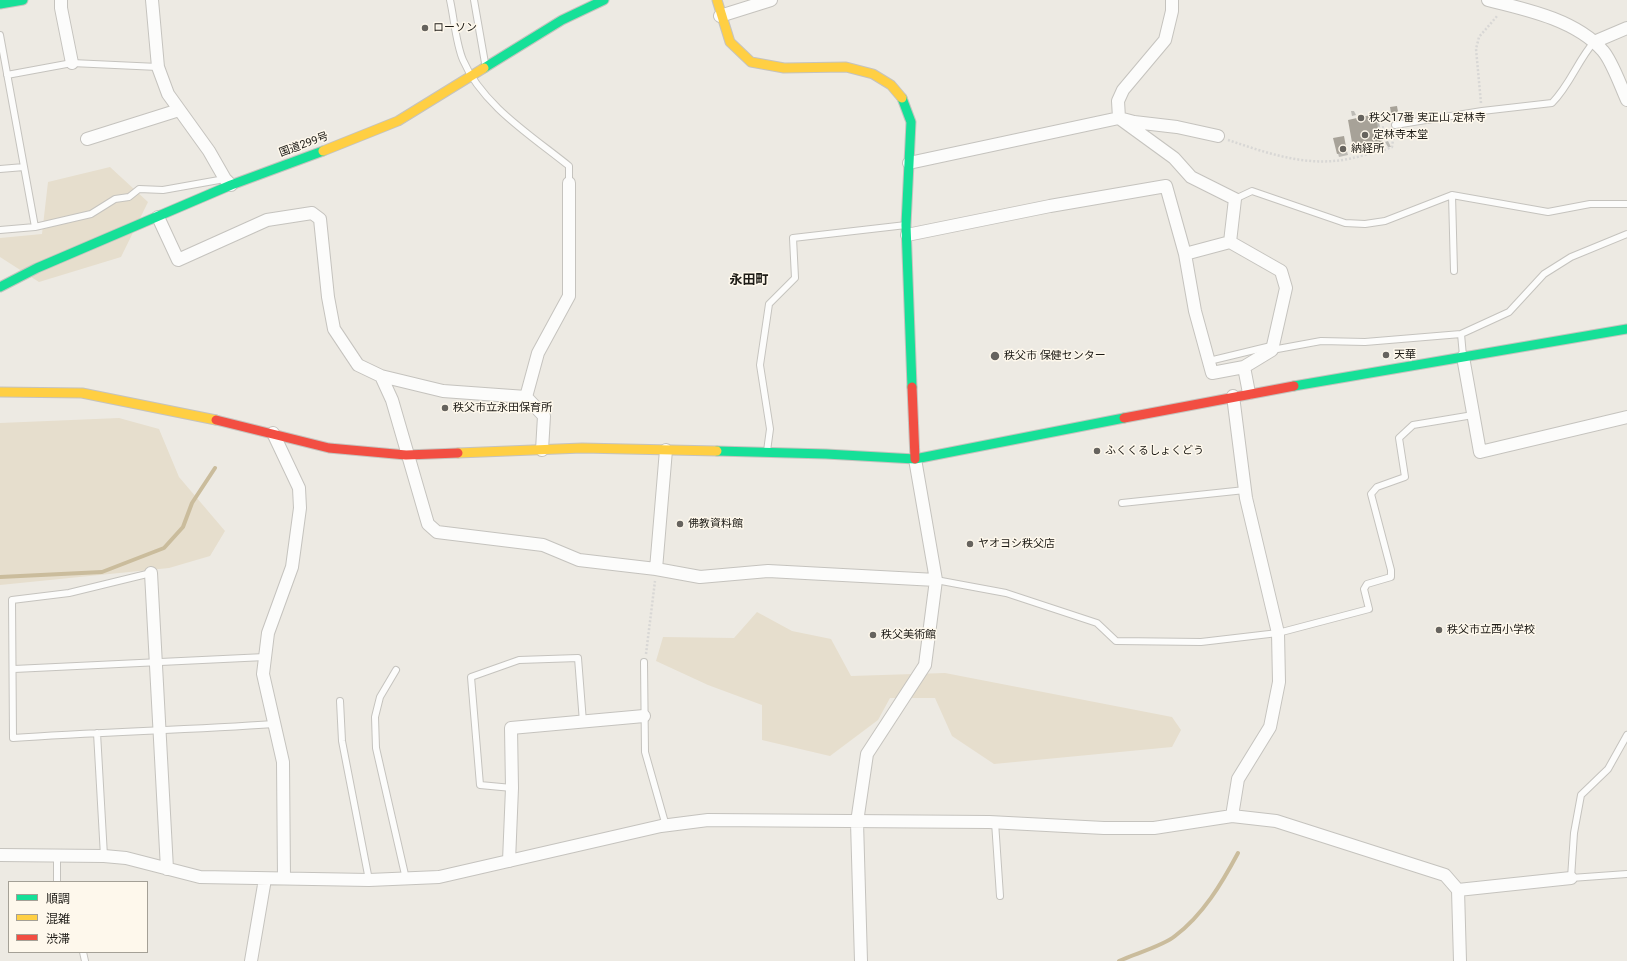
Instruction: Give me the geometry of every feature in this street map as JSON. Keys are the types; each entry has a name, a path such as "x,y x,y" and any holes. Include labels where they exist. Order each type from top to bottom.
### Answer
{"main road":[{"path":"0,4 23,0"},
{"name":"国道299号","path":"0,287 36,268 158,217 228,182 374,132 398,121 562,20 604,0"},
{"path":"717,0 720,16 730,42 751,62 784,68 846,67 873,74 891,85 903,99 911,122 907,230 915,459"},
{"path":"0,392 82,393 208,418 329,448 406,455 582,448 767,452 915,459 1249,393 1627,329"}],"street":[{"path":"61,0 61,8 72,63"},
{"path":"152,0 158,67 168,94 209,152 228,182"},
{"path":"720,16 771,0"},
{"path":"1119,118 1118,101 1124,90 1166,40 1172,11 1172,0"},
{"path":"1488,0 1559,21 1594,42 1604,52 1627,100"},
{"path":"1594,42 1627,28"},
{"path":"87,139 179,110"},
{"path":"1119,118 1174,158 1191,177 1235,199 1230,242"},
{"path":"909,163 1119,118 1134,122 1177,127 1218,136"},
{"path":"526,397 538,353 569,296 569,183"},
{"path":"907,230 1166,186 1185,254 1195,311 1212,373 1244,367 1272,348 1286,288 1281,271 1230,242 1185,254"},
{"path":"158,217 178,260 267,220 312,213 320,219 328,297 334,329 358,365 381,376 443,391 526,397 544,416 542,450"},
{"path":"1463,357 1480,452 1627,417"},
{"path":"1244,367 1249,393"},
{"path":"381,376 392,400 406,455 428,524 437,532 543,545 579,560 700,576 768,571 936,580"},
{"path":"1232,816 1238,778 1270,727 1279,682 1278,633 1245,490 1233,396"},
{"path":"273,433 299,488 300,508 292,567 268,634 263,674 283,762 284,878"},
{"path":"656,569 666,450"},
{"path":"861,961 857,822 867,754 925,665 936,580 915,459"},
{"path":"151,573 167,868"},
{"path":"508,861 512,788 511,728 644,716"},
{"path":"0,855 104,856 126,858 200,877 265,879 406,879 439,877 666,826 708,820 995,822 1104,828 1154,828 1232,816 1276,821 1445,875 1458,890 1460,961"},
{"path":"1458,890 1571,878"},
{"path":"251,961 265,879"}],"lane":[{"path":"450,0 462,58 470,76 489,100 569,166 569,183"},
{"path":"474,0 486,66"},
{"path":"0,35 35,227"},
{"path":"1395,125 1482,111 1552,103 1559,96 1585,52 1594,42"},
{"path":"7,75 72,63 158,67"},
{"path":"0,170 24,167"},
{"path":"0,230 35,227 90,214 115,199 129,197 139,189 163,190 228,182"},
{"path":"1235,199 1252,192 1345,223 1365,224 1385,221 1452,195 1548,212 1590,204 1627,204"},
{"path":"1452,195 1454,271"},
{"path":"767,452 770,428 760,364 769,304 795,278 793,238 907,230"},
{"path":"1209,361 1272,348 1322,341 1365,342 1461,334 1509,312 1544,274 1571,257 1627,234"},
{"path":"1461,334 1463,357"},
{"path":"936,580 1006,593 1097,623 1116,641 1201,642 1278,633 1369,609 1364,589 1367,584 1390,577 1391,570 1371,494 1377,486 1405,477 1399,438 1413,425 1473,415"},
{"path":"1122,503 1245,490"},
{"path":"151,573 69,593 12,600 14,669 13,738 97,733 160,732 274,724"},
{"path":"14,669 265,658"},
{"path":"512,788 480,785 471,677 519,660 578,658 583,722"},
{"path":"644,662 646,752 666,826"},
{"path":"396,670 380,697 374,717 376,748 406,879"},
{"path":"340,701 342,742 369,880"},
{"path":"97,733 104,856"},
{"path":"1627,735 1608,769 1581,795 1574,833 1571,878 1627,874"},
{"path":"995,822 1000,896"},
{"path":"57,855 57,881"}],"path":[{"path":"1482,111 1476,50 1479,37 1508,5"},
{"path":"1218,136 1258,150 1304,161 1335,161 1392,147 1395,125"},
{"path":"1378,128 1387,126"},
{"path":"644,662 656,569"}],"shaded area":[{"path":"110,167 148,202 121,257 39,282 0,257 0,238 42,234 48,182"},
{"path":"119,418 159,429 179,477 225,531 210,556 169,568 0,585 0,423"},
{"path":"757,612 792,631 831,639 851,676 945,673 1172,717 1181,730 1172,747 994,764 952,736 935,698 890,698 878,720 830,756 762,740 762,705 708,685 656,661 663,637 734,638"}],"building":[{"path":"1397,106 1398,112 1391,113 1390,107"},
{"name":"定林寺本堂","path":"1375,114 1381,143 1353,148 1348,120"},
{"path":"1344,136 1347,152 1337,154 1333,138"}],"waterway":[{"path":"0,577 102,572 164,548 183,527 192,503 215,468"},
{"path":"1119,961 1170,940 1185,928 1211,898 1238,853"}],"traffic: fast":[{"path":"0,4 23,0"},
{"path":"484,68 562,20 604,0"},
{"path":"902,98 911,122 906,225 912,387"},
{"path":"0,287 37,268 231,185 323,151"},
{"path":"1294,386 1627,329"},
{"path":"717,451 826,454 915,459 1124,418"}],"traffic: slow":[{"path":"717,0 730,42 751,62 784,68 846,67 873,74 891,85 902,98"},
{"path":"323,151 398,121 484,68"},
{"path":"0,392 82,393 216,420"},
{"path":"458,453 582,448 717,451"}],"traffic: jam":[{"path":"1124,418 1294,386"},
{"path":"912,387 915,459"},
{"path":"216,420 329,448 406,455 458,453"}],"place":[{"name":"ローソン","path":"425,28"},
{"name":"秩父17番 実正山 定林寺","path":"1361,118"},
{"name":"定林寺本堂","path":"1365,135"},
{"name":"納経所","path":"1343,149"},
{"name":"天華","path":"1386,355"},
{"name":"秩父市 保健センター","path":"995,356"},
{"name":"秩父市立永田保育所","path":"445,408"},
{"name":"ふくくるしょくどう","path":"1097,451"},
{"name":"佛教資料館","path":"680,524"},
{"name":"ヤオヨシ秩父店","path":"970,544"},
{"name":"秩父市立西小学校","path":"1439,630"},
{"name":"秩父美術館","path":"873,635"}],"district":[{"name":"永田町","path":"749,281"}]}
